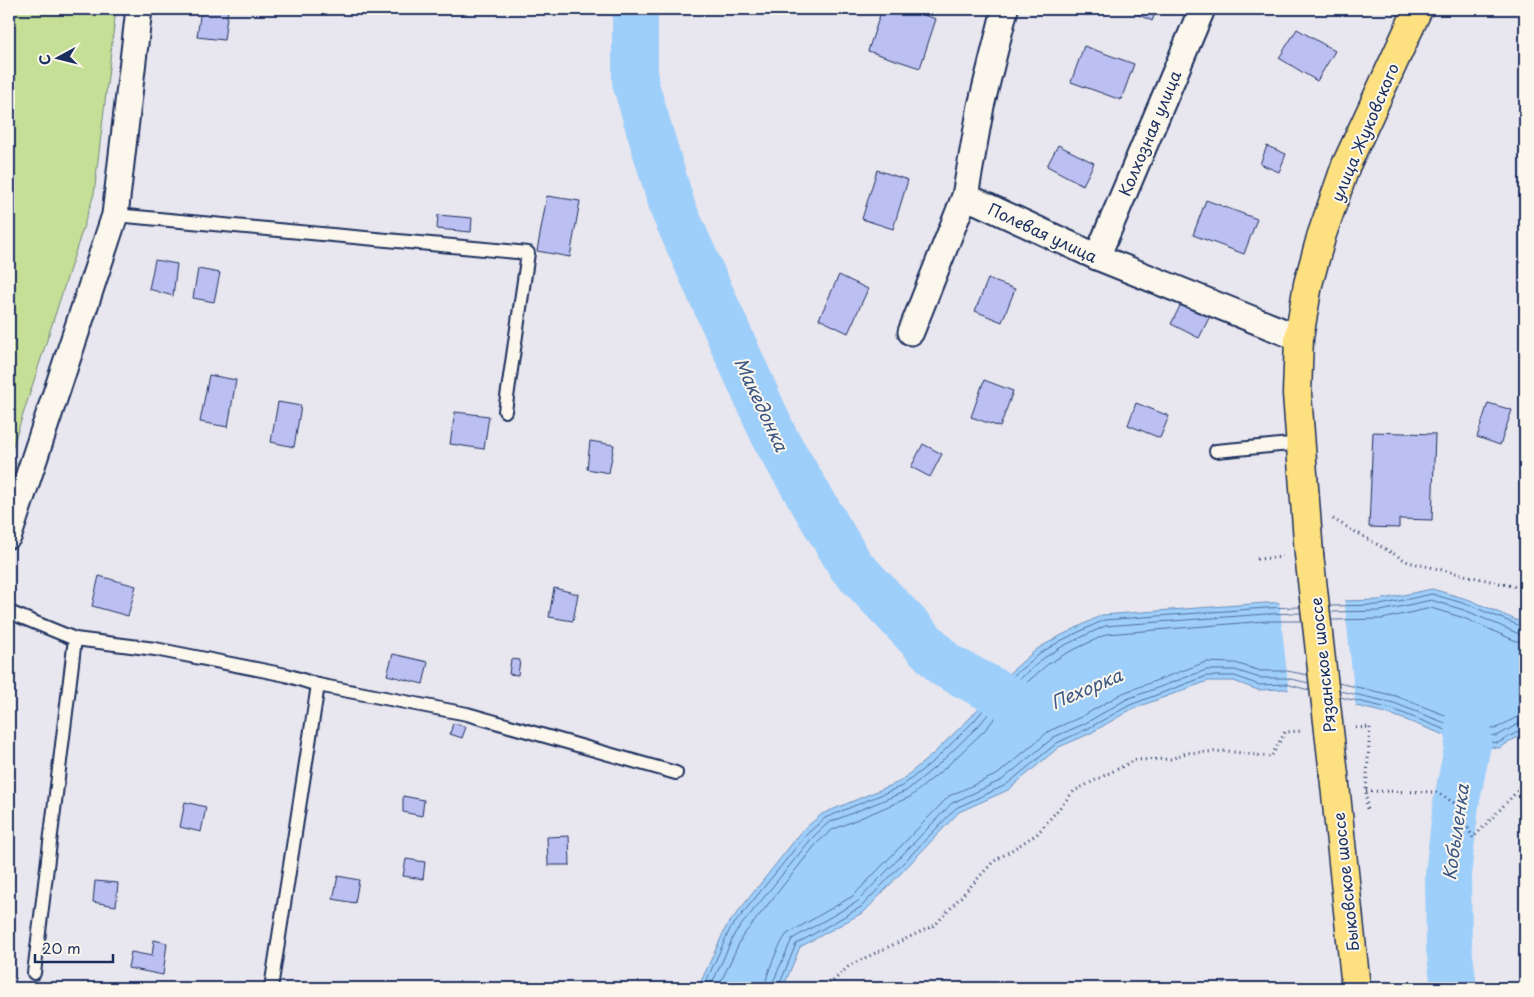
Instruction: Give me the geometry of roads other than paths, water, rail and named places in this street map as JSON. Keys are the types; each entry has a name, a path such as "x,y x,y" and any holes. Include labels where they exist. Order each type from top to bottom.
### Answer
{"main road":[{"name":"улица Жуковского","path":"1309,554 1297,394 1299,338 1308,284 1322,234 1346,165 1418,9"},
{"name":"Рязанское шоссе","path":"1309,554 1334,775"},
{"name":"Быковское шоссе","path":"1334,775 1356,988"}],"street":[{"path":"9,535 115,215 139,9"},
{"path":"911,332 965,196 981,106 1005,9"},
{"name":"Колхозная улица","path":"1097,257 1202,9"},
{"name":"Полевая улица","path":"965,196 1097,257 1299,338"}],"lane":[{"path":"115,215 528,253 505,411"},
{"path":"1216,450 1301,443"},
{"path":"9,612 75,640 154,649 286,676 318,685 468,714 676,773"},
{"path":"34,973 75,640"},
{"path":"270,988 318,685"}],"water":[{"name":"Пехорка","path":"1432,589 1470,600 1525,624 1525,733 1499,748 1468,744 1390,714 1285,689 1258,690 1234,681 1208,681 1132,709 1089,734 1059,747 1008,790 959,812 864,912 800,947 783,988 698,988 726,927 803,830 822,814 899,782 932,755 971,717 1005,677 1037,649 1058,637 1102,615 1266,603 1379,600"}],"waterway":[{"name":"Македонка","path":"635,9 635,82 673,209 776,440 851,566 945,665 1032,711"},
{"name":"Кобыленка","path":"1454,988 1449,947 1448,875 1456,804 1468,744 1470,681"}]}
